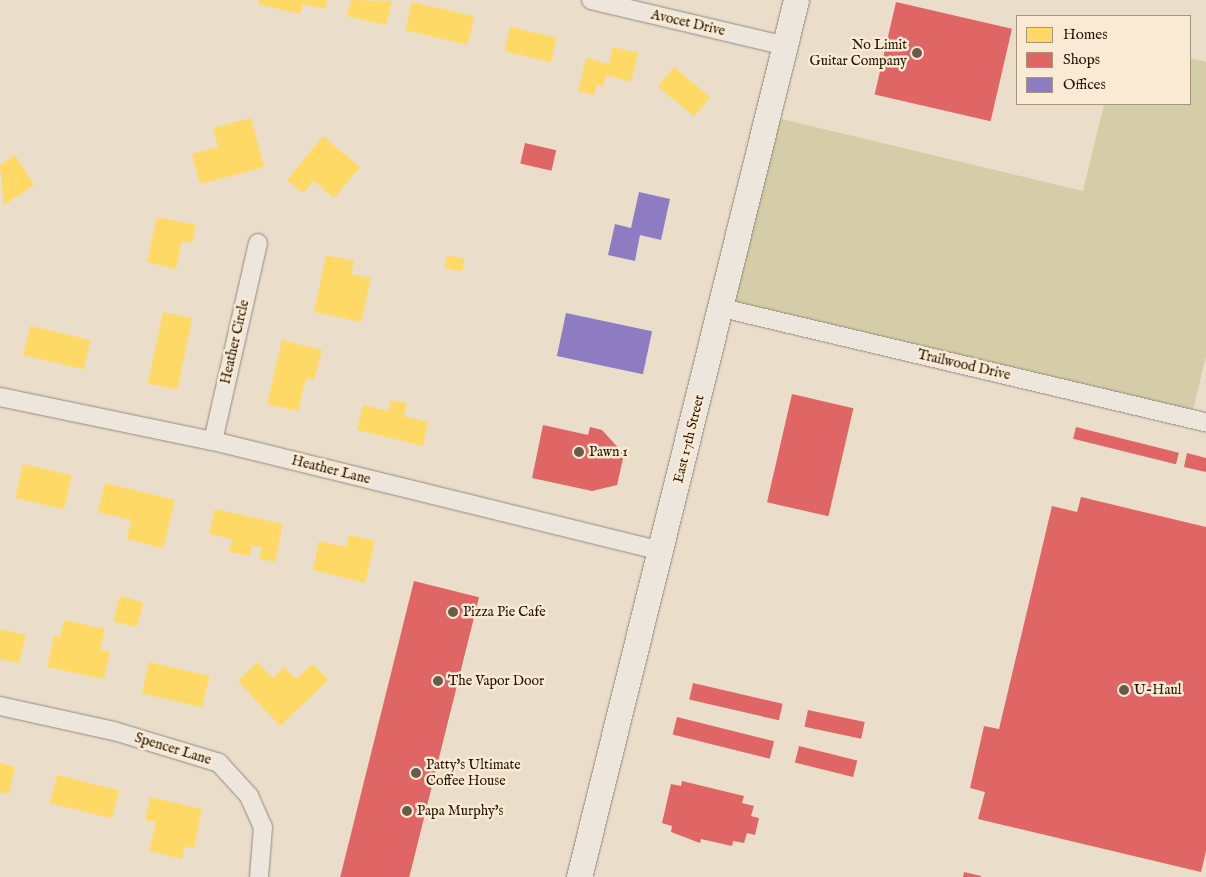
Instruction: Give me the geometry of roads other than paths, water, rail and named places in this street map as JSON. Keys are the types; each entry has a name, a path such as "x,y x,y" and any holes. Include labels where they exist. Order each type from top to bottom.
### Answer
{"main road":[{"name":"East 17th Street","path":"579,877 722,308 796,0"}],"street":[{"name":"Avocet Drive","path":"591,0 785,46"},
{"name":"Heather Circle","path":"213,441 258,243"},
{"name":"Trailwood Drive","path":"722,308 1206,422"},
{"name":"Heather Lane","path":"0,398 213,441 661,551"},
{"name":"Spencer Lane","path":"0,706 114,731 219,763 249,796 263,826 259,877"}],"place":[{"name":"No Limit Guitar Company","path":"917,53"},
{"name":"Pawn 1","path":"579,452"},
{"name":"Pizza Pie Cafe","path":"453,612"},
{"name":"The Vapor Door","path":"438,681"},
{"name":"U-Haul","path":"1124,690"},
{"name":"Patty's Ultimate Coffee House","path":"416,773"},
{"name":"Papa Murphy's","path":"407,811"}]}
